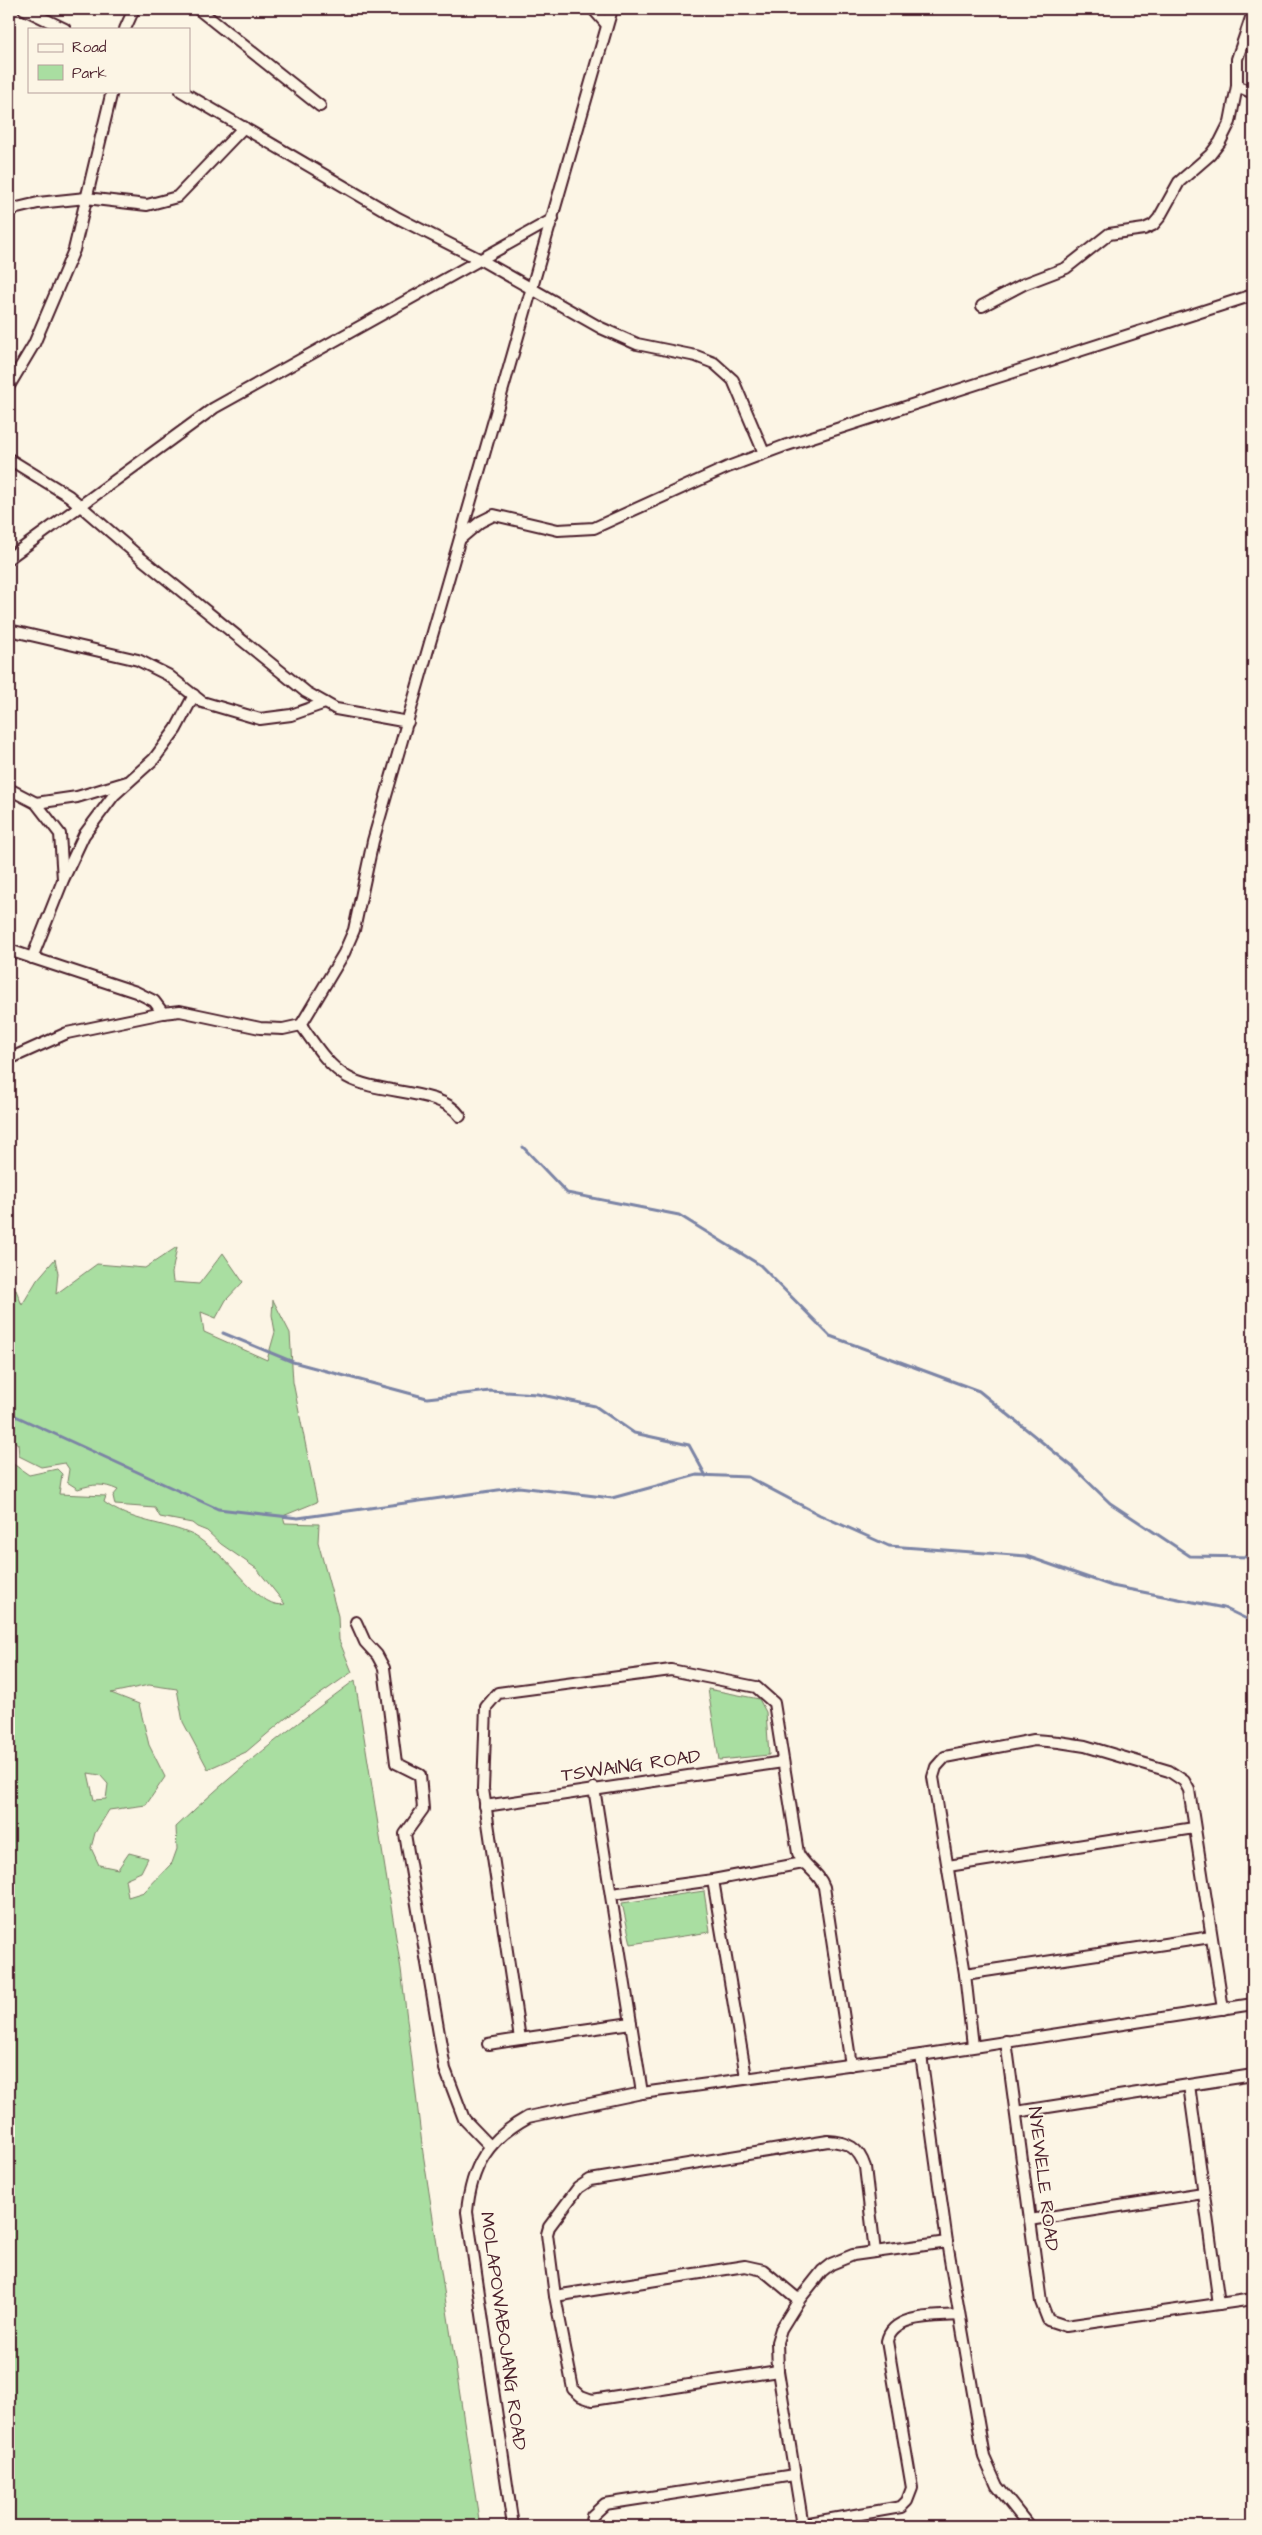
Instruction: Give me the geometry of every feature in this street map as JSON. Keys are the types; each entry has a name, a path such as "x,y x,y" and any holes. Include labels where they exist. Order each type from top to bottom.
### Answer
{"street":[{"path":"24,9 62,28"},
{"path":"126,28 134,9"},
{"path":"198,9 320,106"},
{"path":"594,9 607,25"},
{"path":"9,1059 66,1033 163,1013 180,1012 260,1028 283,1029 301,1025 344,953 354,930 373,840 553,220 612,9"},
{"path":"982,306 1024,284 1066,268 1108,234 1144,229 1153,225 1159,218 1179,182 1210,155 1220,142 1230,122 1237,86 1237,59 1253,12"},
{"path":"1237,86 1253,93"},
{"path":"9,386 34,344 74,250 112,92"},
{"path":"183,92 398,218 481,260 601,328 637,344 696,356 714,363 733,380 764,453"},
{"path":"9,210 38,203 86,198 147,205 177,197 244,127"},
{"path":"9,558 214,408 553,220"},
{"path":"460,539 480,522 494,515 558,530 594,528 728,467 764,453 1253,296"},
{"path":"9,459 80,506 142,559 306,692 336,709 408,722"},
{"path":"9,630 138,660 168,675 202,702 260,719 291,714 325,703"},
{"path":"32,958 63,880 84,835 114,795 154,759 176,729 194,695"},
{"path":"36,803 77,798 130,780"},
{"path":"9,789 36,803 60,834 63,880"},
{"path":"9,950 136,992 154,1001 163,1013"},
{"path":"301,1025 329,1062 346,1076 372,1087 445,1102 460,1116"},
{"path":"356,1622 365,1642 377,1655 384,1668 396,1763 420,1775 423,1809 405,1834 445,2068 464,2119 490,2146"},
{"path":"520,2039 483,1789 486,1706 498,1693 504,1691 661,1669 756,1687 774,1704 798,1853 803,1864 819,1877 824,1887 851,2065"},
{"path":"973,2046 965,1974 933,1777 940,1761 956,1754 1034,1740 1085,1746 1176,1774 1184,1781 1189,1790 1222,2009"},
{"name":"TSWAING ROAD","path":"485,1806 594,1788 783,1762"},
{"path":"594,1788 642,2093"},
{"path":"948,1866 1194,1828"},
{"path":"612,1894 714,1880 803,1864"},
{"path":"714,1880 746,2077"},
{"path":"965,1974 1211,1937"},
{"name":"MOLAPOWABOJANG ROAD","path":"512,2526 467,2212 469,2191 477,2166 490,2146 515,2124 528,2117 642,2093 746,2077 921,2055 1253,2004"},
{"path":"488,2044 631,2023"},
{"name":"NYEWELE ROAD","path":"1006,2041 1041,2302 1048,2320 1066,2326 1219,2304"},
{"path":"921,2055 947,2242 984,2458 997,2486 1028,2526"},
{"path":"1016,2112 1253,2075"},
{"path":"1189,2085 1219,2304 1253,2299"},
{"path":"778,2370 592,2400 582,2396 573,2389 570,2382 547,2242 549,2227 584,2183 828,2141 841,2142 852,2146 861,2154 865,2167 875,2252"},
{"path":"1030,2220 1203,2193"},
{"path":"947,2242 852,2255 832,2264 822,2271 799,2300 778,2335 778,2370 803,2525 900,2507 907,2501 912,2488 887,2341 889,2332 902,2322 960,2315"},
{"path":"555,2296 745,2266 763,2270 799,2300"},
{"path":"590,2526 592,2516 605,2504 794,2475"}],"green space":[{"path":"177,1247 172,1273 173,1282 199,1284 223,1253 243,1282 226,1300 216,1318 201,1312 204,1332 267,1360 275,1332 272,1315 273,1300 290,1333 293,1382 317,1502 283,1516 285,1523 319,1524 318,1542 338,1616 339,1640 352,1672 286,1718 246,1752 208,1769 183,1722 177,1689 149,1685 111,1693 139,1704 149,1745 165,1777 146,1805 109,1810 95,1833 91,1848 99,1865 118,1869 129,1853 148,1858 141,1872 125,1879 128,1897 144,1892 172,1863 177,1849 176,1827 263,1750 355,1680 401,1969 423,2153 480,2526 9,2526 9,1461 29,1475 57,1469 62,1474 59,1494 106,1496 104,1502 125,1514 193,1535 222,1557 257,1594 276,1604 285,1604 257,1569 221,1544 207,1531 192,1523 160,1517 155,1508 115,1505 113,1496 118,1490 108,1486 88,1486 78,1489 67,1482 69,1469 65,1463 41,1467 19,1456 18,1444 9,1438 9,1292 16,1290 22,1305 37,1280 55,1259 58,1273 56,1294 97,1264 145,1268","holes":["88,1773 100,1775 108,1784 106,1799 94,1800"]},
{"path":"708,1689 759,1699 766,1712 769,1755 719,1760"},
{"path":"704,1891 710,1932 631,1944 622,1903"}],"waterway":[{"path":"523,1147 567,1193 679,1215 760,1265 830,1336 979,1391 1074,1468 1110,1503 1190,1556 1253,1557"},
{"path":"223,1333 293,1362 427,1398 490,1391 537,1394 595,1406 634,1433 689,1445 706,1476"},
{"path":"9,1413 218,1509 298,1518 519,1487 612,1498 697,1475 748,1477 820,1515 889,1546 1026,1556 1112,1586 1224,1608 1253,1622"}]}
